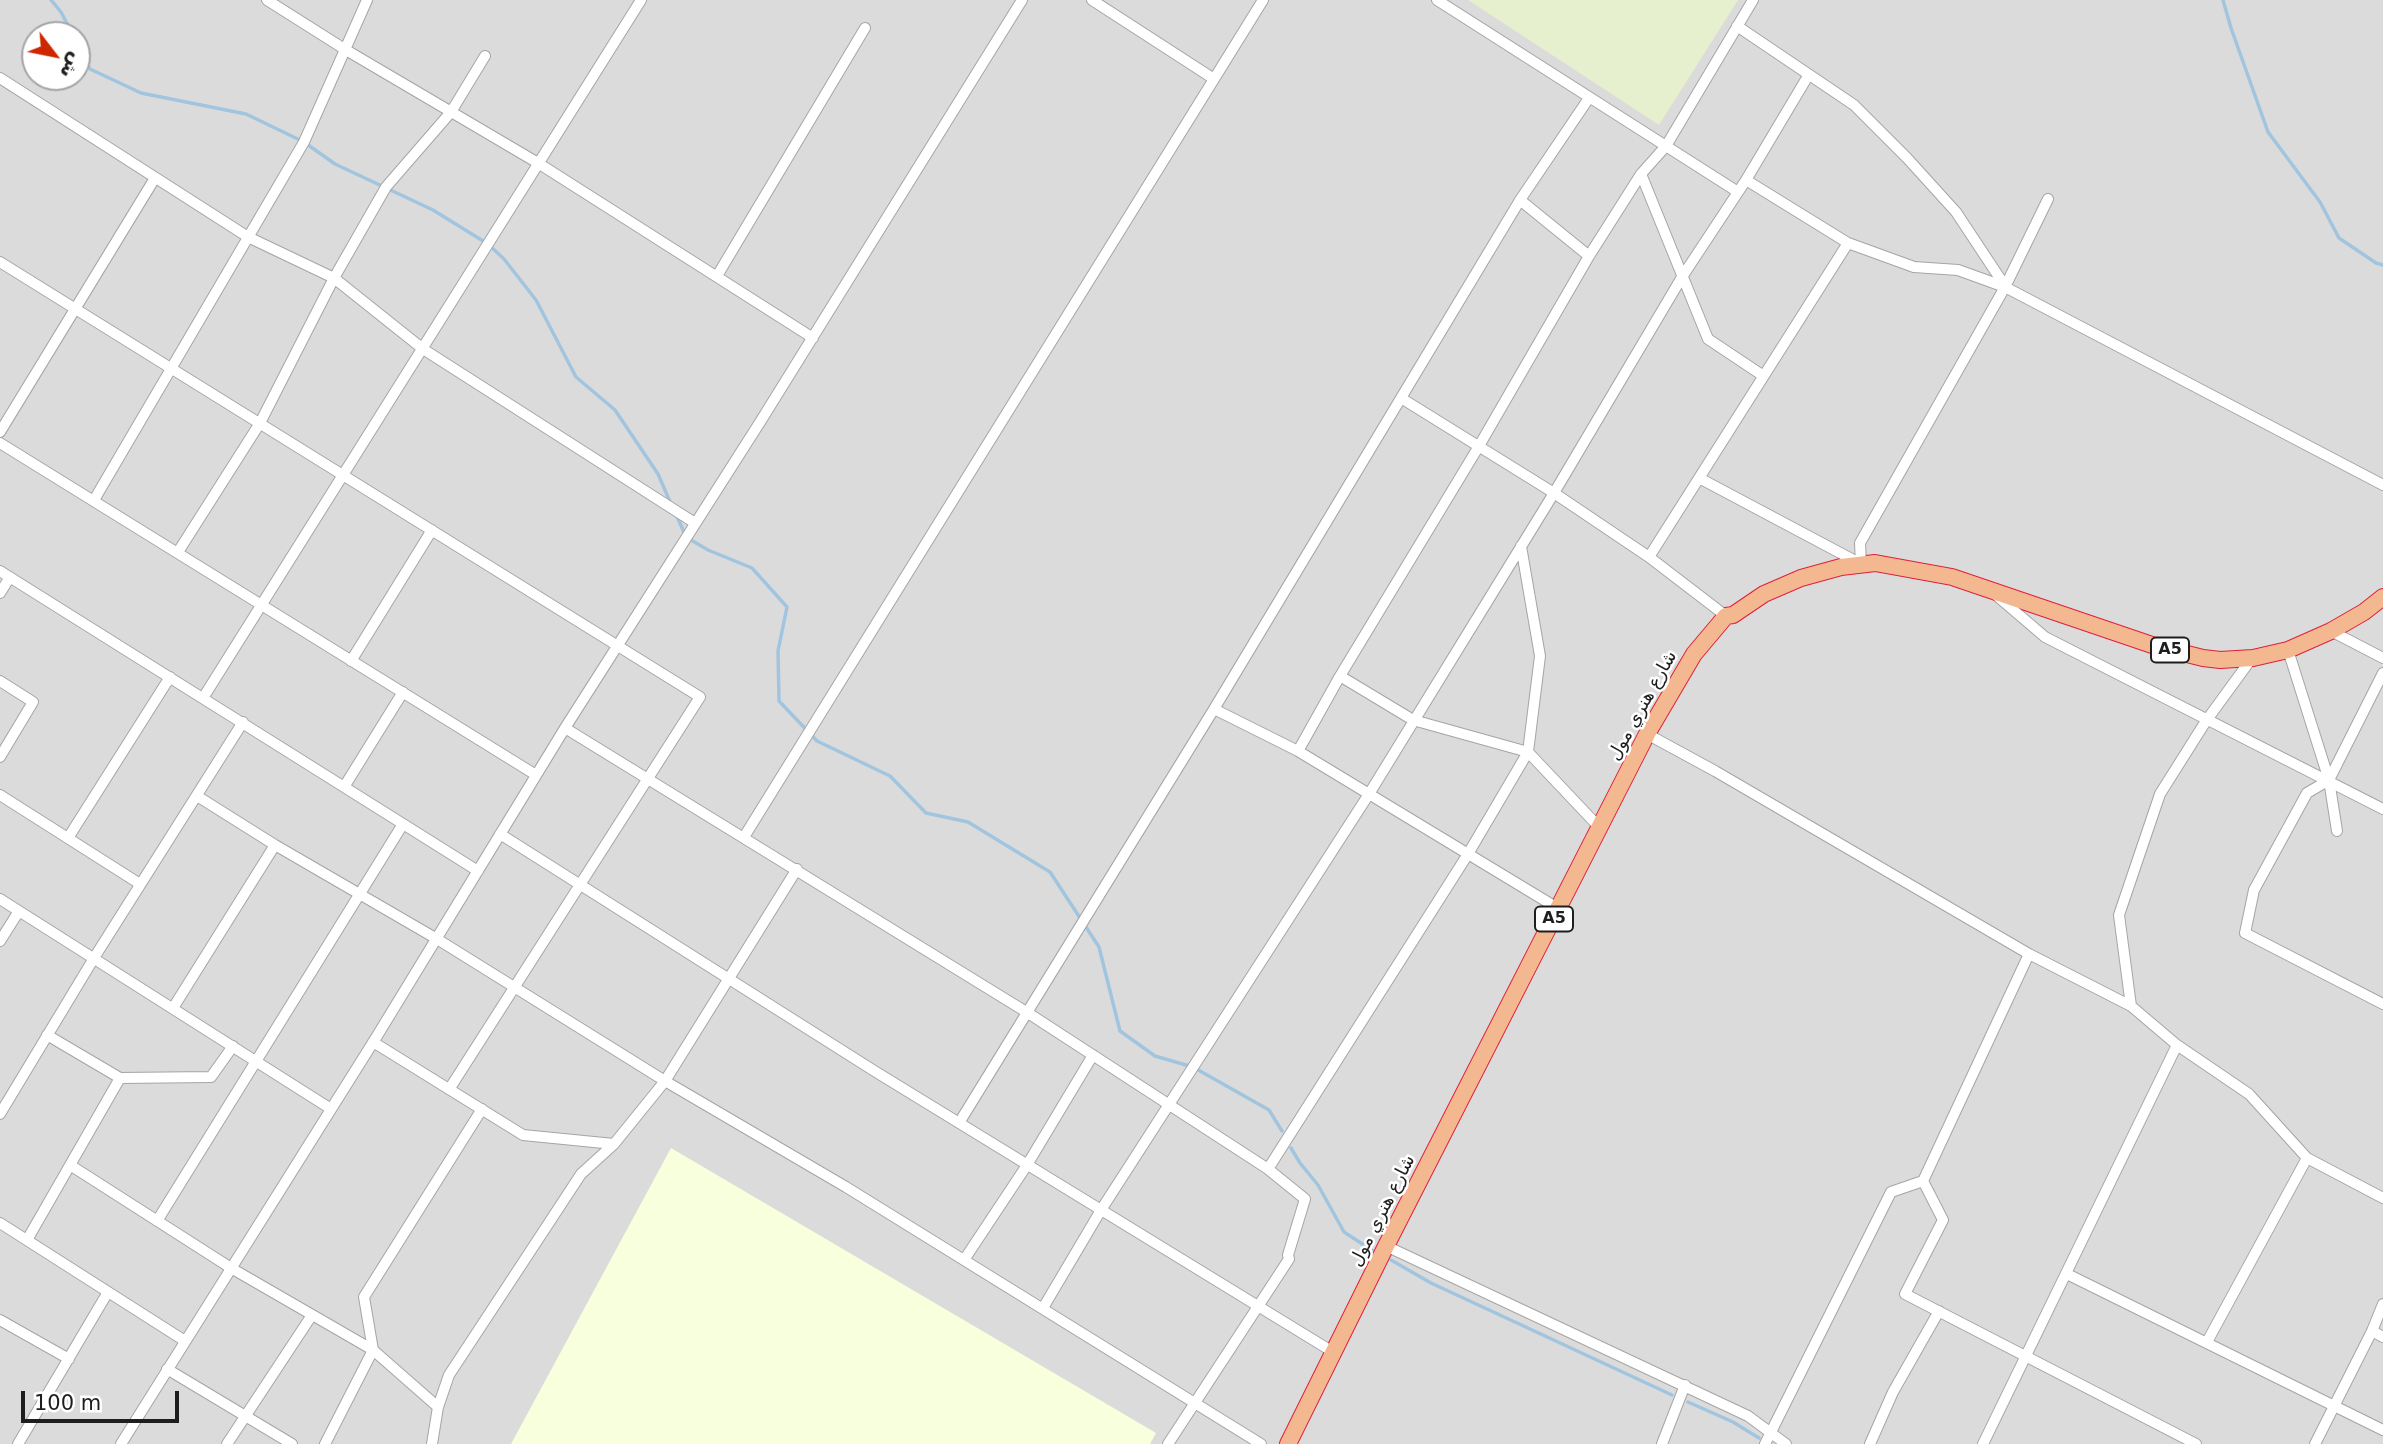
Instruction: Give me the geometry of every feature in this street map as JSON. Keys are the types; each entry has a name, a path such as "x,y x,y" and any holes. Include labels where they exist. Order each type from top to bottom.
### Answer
{"highway":[{"name":"شارع هنري مول","path":"1288,1444 1647,734 1694,654 1726,616 1733,615 1764,594 1801,578 1841,567 1875,563 1952,577 2180,653 2220,660 2253,658 2288,650 2331,631 2364,612 2383,597"}],"street":[{"path":"267,0 346,50 538,163 813,338"},
{"path":"94,500 304,142 367,0"},
{"path":"203,698 640,0"},
{"path":"121,1444 437,939 565,728 813,338 1022,0"},
{"path":"1092,0 1214,79"},
{"path":"744,837 1263,0"},
{"path":"1437,0 1738,192"},
{"path":"1298,751 1589,256 1641,174 1666,146 1753,0"},
{"path":"1737,26 1854,105 1908,158 1956,212 2005,287"},
{"path":"717,276 865,28"},
{"path":"178,552 260,424 334,278 386,187 451,112 485,55"},
{"path":"1043,1308 1168,1104 1369,794 1554,493 1682,277 1746,180 1808,76"},
{"path":"0,78 248,237 334,278 423,349 695,523"},
{"path":"959,1123 1214,709 1520,200 1589,98"},
{"path":"1641,174 1708,340 1762,375"},
{"path":"0,432 155,178"},
{"path":"1746,180 1848,243 1914,267 1958,271 2005,287 2383,485"},
{"path":"1861,565 1860,543 1864,535 2005,287 2048,199"},
{"path":"1520,200 1589,256"},
{"path":"1649,557 1848,243"},
{"path":"0,261 76,311 700,697 450,1088"},
{"path":"1401,398 1554,493 1649,557 1726,616"},
{"path":"0,443 536,775"},
{"path":"1700,479 1861,565"},
{"path":"351,661 432,530"},
{"path":"1268,1169 1468,854 1528,752 1540,656 1521,546"},
{"path":"0,571 478,871"},
{"path":"0,593 10,577"},
{"path":"1989,589 2045,637 2383,809"},
{"path":"2331,631 2383,658"},
{"path":"2288,650 2329,780 2337,831"},
{"path":"2132,1006 2119,915 2160,794 2206,721 2253,658"},
{"path":"2383,673 2329,780 2307,793 2254,890 2245,933 2383,1004"},
{"path":"1340,676 1413,720 1528,752 1599,827"},
{"path":"68,838 170,677"},
{"path":"0,681 33,702 0,757"},
{"path":"344,786 402,692"},
{"path":"1214,709 1298,751 1559,909"},
{"path":"0,1114 94,958 243,722"},
{"path":"565,728 1028,1013 1268,1169 1305,1199 1287,1255 1289,1259 1168,1444"},
{"path":"1647,734 2029,954 2132,1006 2177,1045 2249,1094 2307,1158 2383,1198"},
{"path":"0,795 140,884"},
{"path":"197,796 275,845 437,939 665,1081 836,1181 1261,1444"},
{"path":"157,1221 403,824"},
{"path":"500,834 959,1123 1334,1352"},
{"path":"173,1008 275,845"},
{"path":"432,1444 438,1407 449,1375 580,1174 614,1144 665,1081 797,869"},
{"path":"0,899 331,1109"},
{"path":"0,941 19,911"},
{"path":"1765,1444 1891,1192 1923,1181 2029,954"},
{"path":"47,1035 120,1078 211,1077 233,1046"},
{"path":"373,1042 523,1135 614,1144"},
{"path":"1983,1444 2177,1045"},
{"path":"964,1260 1027,1165 1093,1055"},
{"path":"27,1240 120,1078"},
{"path":"325,1444 373,1350 364,1297 482,1109"},
{"path":"2207,1342 2307,1158"},
{"path":"70,1165 231,1268 373,1350 438,1407"},
{"path":"1923,1181 1943,1220 1905,1294 2196,1444"},
{"path":"0,1223 185,1340"},
{"path":"1386,1246 1748,1416 1786,1444"},
{"path":"2067,1274 2383,1430"},
{"path":"18,1444 108,1292"},
{"path":"2315,1444 2383,1304"},
{"path":"1871,1444 1893,1392 1939,1311"},
{"path":"227,1444 312,1315"},
{"path":"0,1320 69,1359"},
{"path":"2372,1331 2383,1337"},
{"path":"167,1369 292,1444"},
{"path":"1662,1444 1685,1385"}],"shaded area":[{"path":"0,0 2383,0 2383,1444 0,1444"},
{"path":"1468,0 1738,0 1659,125"},
{"path":"671,1148 1156,1433 1150,1444 511,1444"}],"waterway":[{"path":"51,0 66,21"},
{"path":"2223,0 2268,132 2320,202 2339,238 2383,265"},
{"path":"91,69 141,93 246,114 304,142 335,164 433,210 488,244 504,259 536,300 576,377 615,410 658,474 671,504"},
{"path":"676,514 686,537 708,550 752,568 787,607 778,651 779,701 817,741 890,776 926,813 968,822 1050,872 1099,947 1120,1031 1155,1056 1193,1067 1269,1110 1282,1131"},
{"path":"1291,1148 1318,1185 1344,1232 1373,1251"},
{"path":"1391,1260 1431,1283 1672,1395"},
{"path":"1688,1402 1733,1422 1759,1438"}]}
